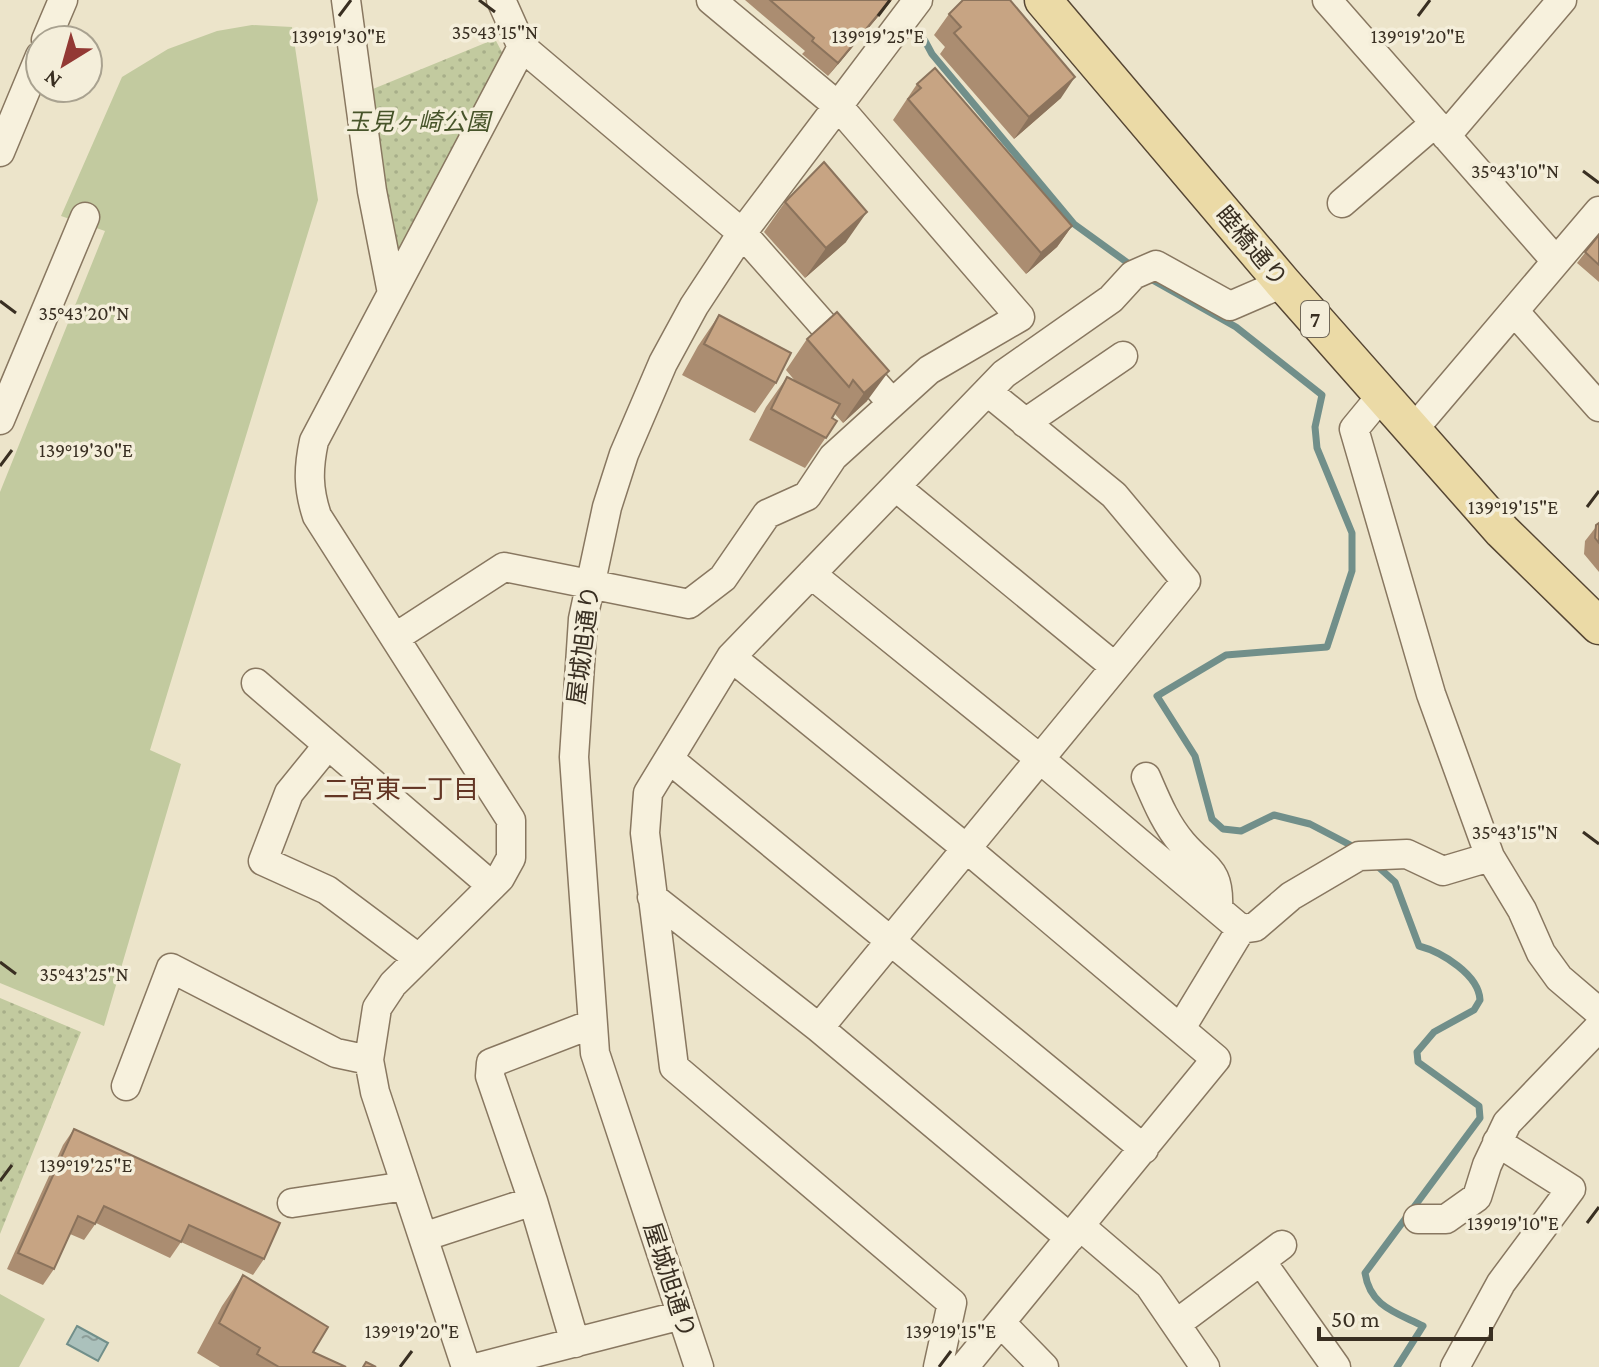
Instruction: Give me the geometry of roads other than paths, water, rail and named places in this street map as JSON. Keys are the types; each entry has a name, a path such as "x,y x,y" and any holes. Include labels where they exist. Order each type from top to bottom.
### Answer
{"main road":[{"name":"睦橋通り","path":"1043,0 1283,283 1502,531 1599,626"}],"street":[{"path":"53,24 63,0"},
{"path":"346,0 372,191 392,293"},
{"path":"501,0 522,47 742,233 892,403"},
{"path":"396,637 504,567 689,604 723,578 767,514 807,496 833,457 929,370 1020,317 838,106 711,0"},
{"name":"屋城旭通り","path":"699,1367 595,1053 574,757 577,666 589,586 607,507 643,405 694,306 742,233 918,0"},
{"path":"1342,203 1441,130 1562,0"},
{"path":"1336,3 1441,130 1556,261"},
{"path":"466,1367 375,1092 369,1060 377,1008 393,984 492,886 511,858 511,820 317,516 309,492 308,468 314,441 522,47"},
{"path":"0,152 24,94"},
{"path":"1413,430 1599,211"},
{"path":"0,420 85,217"},
{"path":"1044,1367 996,1329 952,1303 674,1067 644,813 648,793 731,657 1004,374 1111,299 1139,272 1156,265 1230,306 1248,302 1283,283"},
{"path":"1514,311 1599,407"},
{"path":"1025,423 1123,356"},
{"path":"819,1028 1186,581 1114,495 988,392"},
{"path":"1382,395 1354,429 1431,694 1490,857 1522,910 1541,953 1559,978 1599,1012"},
{"path":"896,487 1115,667"},
{"path":"811,574 1040,759 1241,929 1255,927 1291,896 1369,855 1407,854 1443,871 1490,857"},
{"path":"731,657 967,849 1216,1059 964,1367"},
{"path":"256,683 492,886"},
{"path":"328,745 289,793 263,861 327,890 418,958"},
{"path":"669,759 1144,1149"},
{"path":"1146,777 1159,808 1182,842 1214,873 1219,886 1218,909"},
{"path":"652,897 1075,1232 1149,1285 1205,1367"},
{"path":"1181,1028 1241,929"},
{"path":"126,1086 171,968 336,1053 369,1060"},
{"path":"575,1343 533,1201 490,1076 491,1063 592,1024"},
{"path":"1418,1219 1446,1219 1477,1197 1497,1142 1520,1107 1599,1027"},
{"path":"1455,1367 1501,1283 1571,1189 1497,1142"},
{"path":"292,1203 406,1186"},
{"path":"423,1237 533,1201"},
{"path":"1176,1324 1272,1253 1336,1367"},
{"path":"938,1367 952,1303"},
{"path":"479,1367 682,1315"}],"water":[{"path":"77,1326 108,1343 98,1361 67,1344"}],"waterway":[{"path":"925,41 932,54 1074,224 1132,266"},
{"path":"1149,278 1236,327 1322,395 1315,427 1317,448 1352,533 1352,571 1327,647 1226,655 1157,696 1195,756 1212,819 1223,829 1241,831 1274,815 1310,824 1356,848"},
{"path":"1375,864 1395,882 1419,946 1438,953 1458,966 1473,982 1480,1000 1474,1010 1434,1032 1417,1052 1418,1062 1479,1106 1480,1118 1365,1273 1378,1301 1423,1326 1397,1367"}],"district":[{"name":"二宮東一丁目","path":"401,789"}],"park label":[{"name":"玉見ヶ崎公園","path":"418,121"}]}
